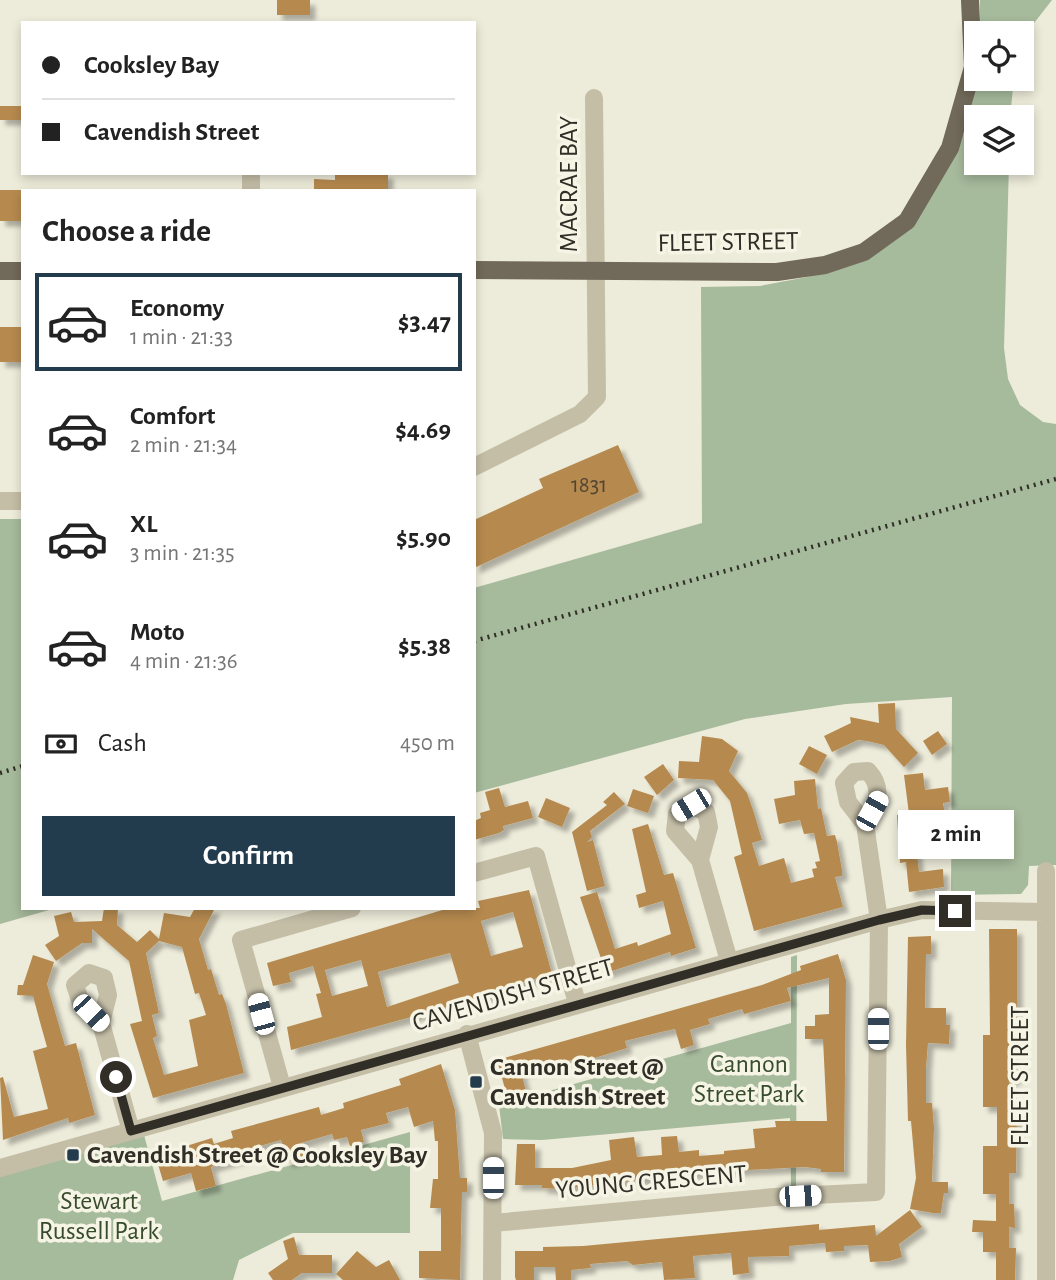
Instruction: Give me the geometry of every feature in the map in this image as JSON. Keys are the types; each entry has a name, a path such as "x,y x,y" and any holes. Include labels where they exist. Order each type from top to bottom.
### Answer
{"main road":[{"name":"FLEET STREET","path":"476,270 777,272 825,265 864,252 908,221 950,148 972,67 970,0"},
{"path":"0,271 21,271"}],"street":[{"name":"MACRAE BAY","path":"476,466 580,414 597,397 594,98"},
{"path":"0,501 21,501"},
{"path":"865,824 879,920"},
{"path":"476,872 536,856 577,1003"},
{"path":"700,860 729,961"},
{"name":"FLEET STREET","path":"1046,871 1051,1106 1046,1280"},
{"path":"282,1087 241,940 345,910"},
{"name":"CAVENDISH STREET","path":"0,1168 467,1034 879,920 922,910 1046,912"},
{"name":"YOUNG CRESCENT","path":"493,1223 774,1197 877,1192 879,920"},
{"path":"101,1023 131,1131"},
{"path":"467,1034 491,1123 492,1280"}],"green space":[{"path":"980,0 1052,0 1034,23 1034,21 980,21"},
{"path":"975,91 1013,91 1011,105 972,105"},
{"path":"964,133 964,175 1009,175 1004,348 1008,379 1020,405 1043,422 1056,424 1056,865 1029,866 1028,885 1021,894 951,895 952,697 846,704 745,719 476,792 476,587 702,523 701,287 760,286 807,277 859,256 945,171"},
{"path":"0,519 21,519 21,910 49,910 0,924"},
{"name":"Cannon Street Park","path":"797,955 796,1186 791,1186 790,1118 542,1140 503,1139 499,1105 791,1023 791,957"},
{"name":"Stewart Russell Park","path":"410,1132 410,1233 293,1233 239,1260 233,1280 0,1280 0,1176 144,1135 162,1201"}],"building":[{"path":"277,0 310,0 310,15 277,15"},
{"path":"0,106 21,106 21,120 0,120"},
{"path":"335,175 388,175 388,189 314,189 314,179 335,180"},
{"path":"0,190 21,190 21,221 0,221"},
{"path":"0,327 21,327 21,362 0,362"},
{"path":"618,445 639,492 476,567 476,519 543,488 539,479"},
{"path":"895,703 896,729 918,753 904,767 884,745 867,741 858,740 832,752 824,736 851,723 850,717 879,723 878,704"},
{"path":"938,731 947,744 932,755 923,741"},
{"path":"702,736 722,739 738,751 729,771 747,793 754,813 762,840 752,843 759,866 784,858 791,883 814,877 812,869 817,868 815,862 820,861 814,833 804,834 800,820 779,824 774,799 795,795 794,781 815,779 818,809 821,808 827,836 835,835 837,842 842,876 835,877 843,907 754,931 734,857 742,854 730,801 713,780 678,778 679,761 699,762"},
{"path":"809,746 827,755 817,774 799,764"},
{"path":"663,764 674,780 657,795 644,777"},
{"path":"923,773 925,790 948,787 950,802 943,803 945,815 924,818 926,834 915,836 919,872 943,869 944,887 909,892 906,862 900,863 897,815 909,814 904,775"},
{"path":"499,788 505,807 528,801 533,818 503,826 504,830 499,833 476,839 476,820 481,818 480,813 490,810 485,792"},
{"path":"633,789 654,796 648,813 627,806"},
{"path":"614,792 625,804 590,831 592,837 587,842 593,840 605,886 587,891 572,832 607,805 603,802"},
{"path":"546,798 570,808 562,827 538,817"},
{"path":"648,824 664,875 673,873 696,948 671,956 670,952 606,973 580,897 597,892 615,949 637,942 638,946 671,934 663,901 639,908 636,895 646,892 632,829"},
{"path":"529,890 552,974 523,982 524,986 291,1050 287,1027 322,1017 316,994 321,993 313,966 289,973 291,982 273,986 267,963 442,910 480,908 478,901","holes":["513,912 523,947 491,956 481,921","450,953 459,983 387,1007 378,972","361,960 368,986 332,996 325,970"]},
{"path":"104,910 118,910 117,925 137,942 150,930 159,939 164,913 190,917 194,910 214,910 199,939 208,970 211,969 219,995 222,994 226,1004 244,1073 153,1098 130,1024 142,1021 129,961 92,929 92,943 82,943 56,961 45,945 59,936 54,916 71,912 74,922 102,921","holes":["159,941 182,947 195,994 199,993 206,1015 189,1020 198,1066 164,1075 153,1038 157,1036 152,1015 159,1013 146,953"]},
{"path":"989,929 1017,929 1017,1027 1009,1027 1009,1062 1015,1062 1015,1080 1009,1080 1009,1116 1017,1116 1016,1173 1009,1173 1009,1204 1014,1204 1015,1228 1009,1227 1009,1248 1016,1248 1015,1280 996,1280 996,1252 983,1252 983,1232 972,1232 973,1220 996,1221 996,1194 983,1194 983,1146 997,1146 997,1107 983,1107 983,1035 990,1035"},
{"path":"931,936 931,954 926,954 925,1008 946,1008 946,1025 950,1025 949,1044 928,1043 926,1068 926,1103 932,1103 934,1128 932,1182 948,1182 948,1193 944,1193 941,1213 910,1209 916,1178 911,1121 908,1121 908,937"},
{"path":"838,954 846,980 844,1172 821,1172 821,1169 805,1167 709,1172 562,1189 542,1188 542,1185 515,1185 517,1144 535,1144 535,1168 572,1168 611,1160 609,1140 634,1137 637,1157 662,1155 661,1137 677,1136 679,1152 699,1150 699,1156 724,1154 724,1151 755,1148 753,1129 776,1127 775,1121 827,1121 823,1039 805,1039 805,1026 815,1026 815,1015 829,1014 829,978 787,988 791,1001 744,1014 742,1009 708,1019 710,1024 690,1030 694,1045 681,1049 675,1029 625,1041 627,1048 585,1061 584,1057 521,1072 526,1091 507,1096 497,1060 762,985 801,970 800,966"},
{"path":"33,955 54,962 47,984 65,1046 76,1043 95,1115 69,1123 68,1118 3,1140 0,1078 3,1077 14,1117 48,1109 33,1051 47,1047 33,996 17,995 18,985 23,985"},
{"path":"441,1064 455,1110 460,1178 467,1178 467,1192 462,1192 460,1280 419,1278 419,1251 441,1251 441,1208 430,1208 433,1179 438,1179 438,1141 435,1141 433,1121 414,1127 408,1107 386,1113 389,1123 361,1130 364,1142 350,1146 347,1137 334,1140 332,1134 301,1143 305,1157 287,1162 281,1140 249,1149 250,1155 211,1167 216,1186 196,1191 191,1173 163,1181 157,1161 168,1158 167,1152 212,1138 214,1144 233,1138 231,1131 319,1107 321,1115 344,1108 343,1103 401,1085 399,1079"},
{"path":"910,1210 922,1227 899,1244 902,1257 890,1261 870,1262 868,1245 844,1246 844,1251 826,1252 825,1243 789,1246 789,1256 748,1257 749,1273 733,1275 731,1253 693,1256 695,1278 664,1280 662,1262 633,1265 627,1261 590,1264 591,1268 571,1270 571,1280 556,1280 555,1267 534,1267 534,1280 516,1280 515,1277 515,1251 543,1251 543,1247 583,1246 819,1224 819,1230 875,1225 876,1236"},
{"path":"294,1237 299,1255 332,1255 332,1273 302,1273 292,1280 273,1280 268,1273 288,1259 283,1241"},
{"path":"357,1251 376,1267 389,1260 400,1280 343,1280 336,1274"}],"railway":[{"path":"476,640 1056,479"},
{"path":"0,773 21,767"}],"place":[{"name":"Cannon Street @ Cavendish Street","path":"476,1082"},
{"name":"Cavendish Street @ Cooksley Bay","path":"73,1155"}],"route":[{"path":"116,1077 131,1131 555,1009 879,920 922,910 955,911"}]}
